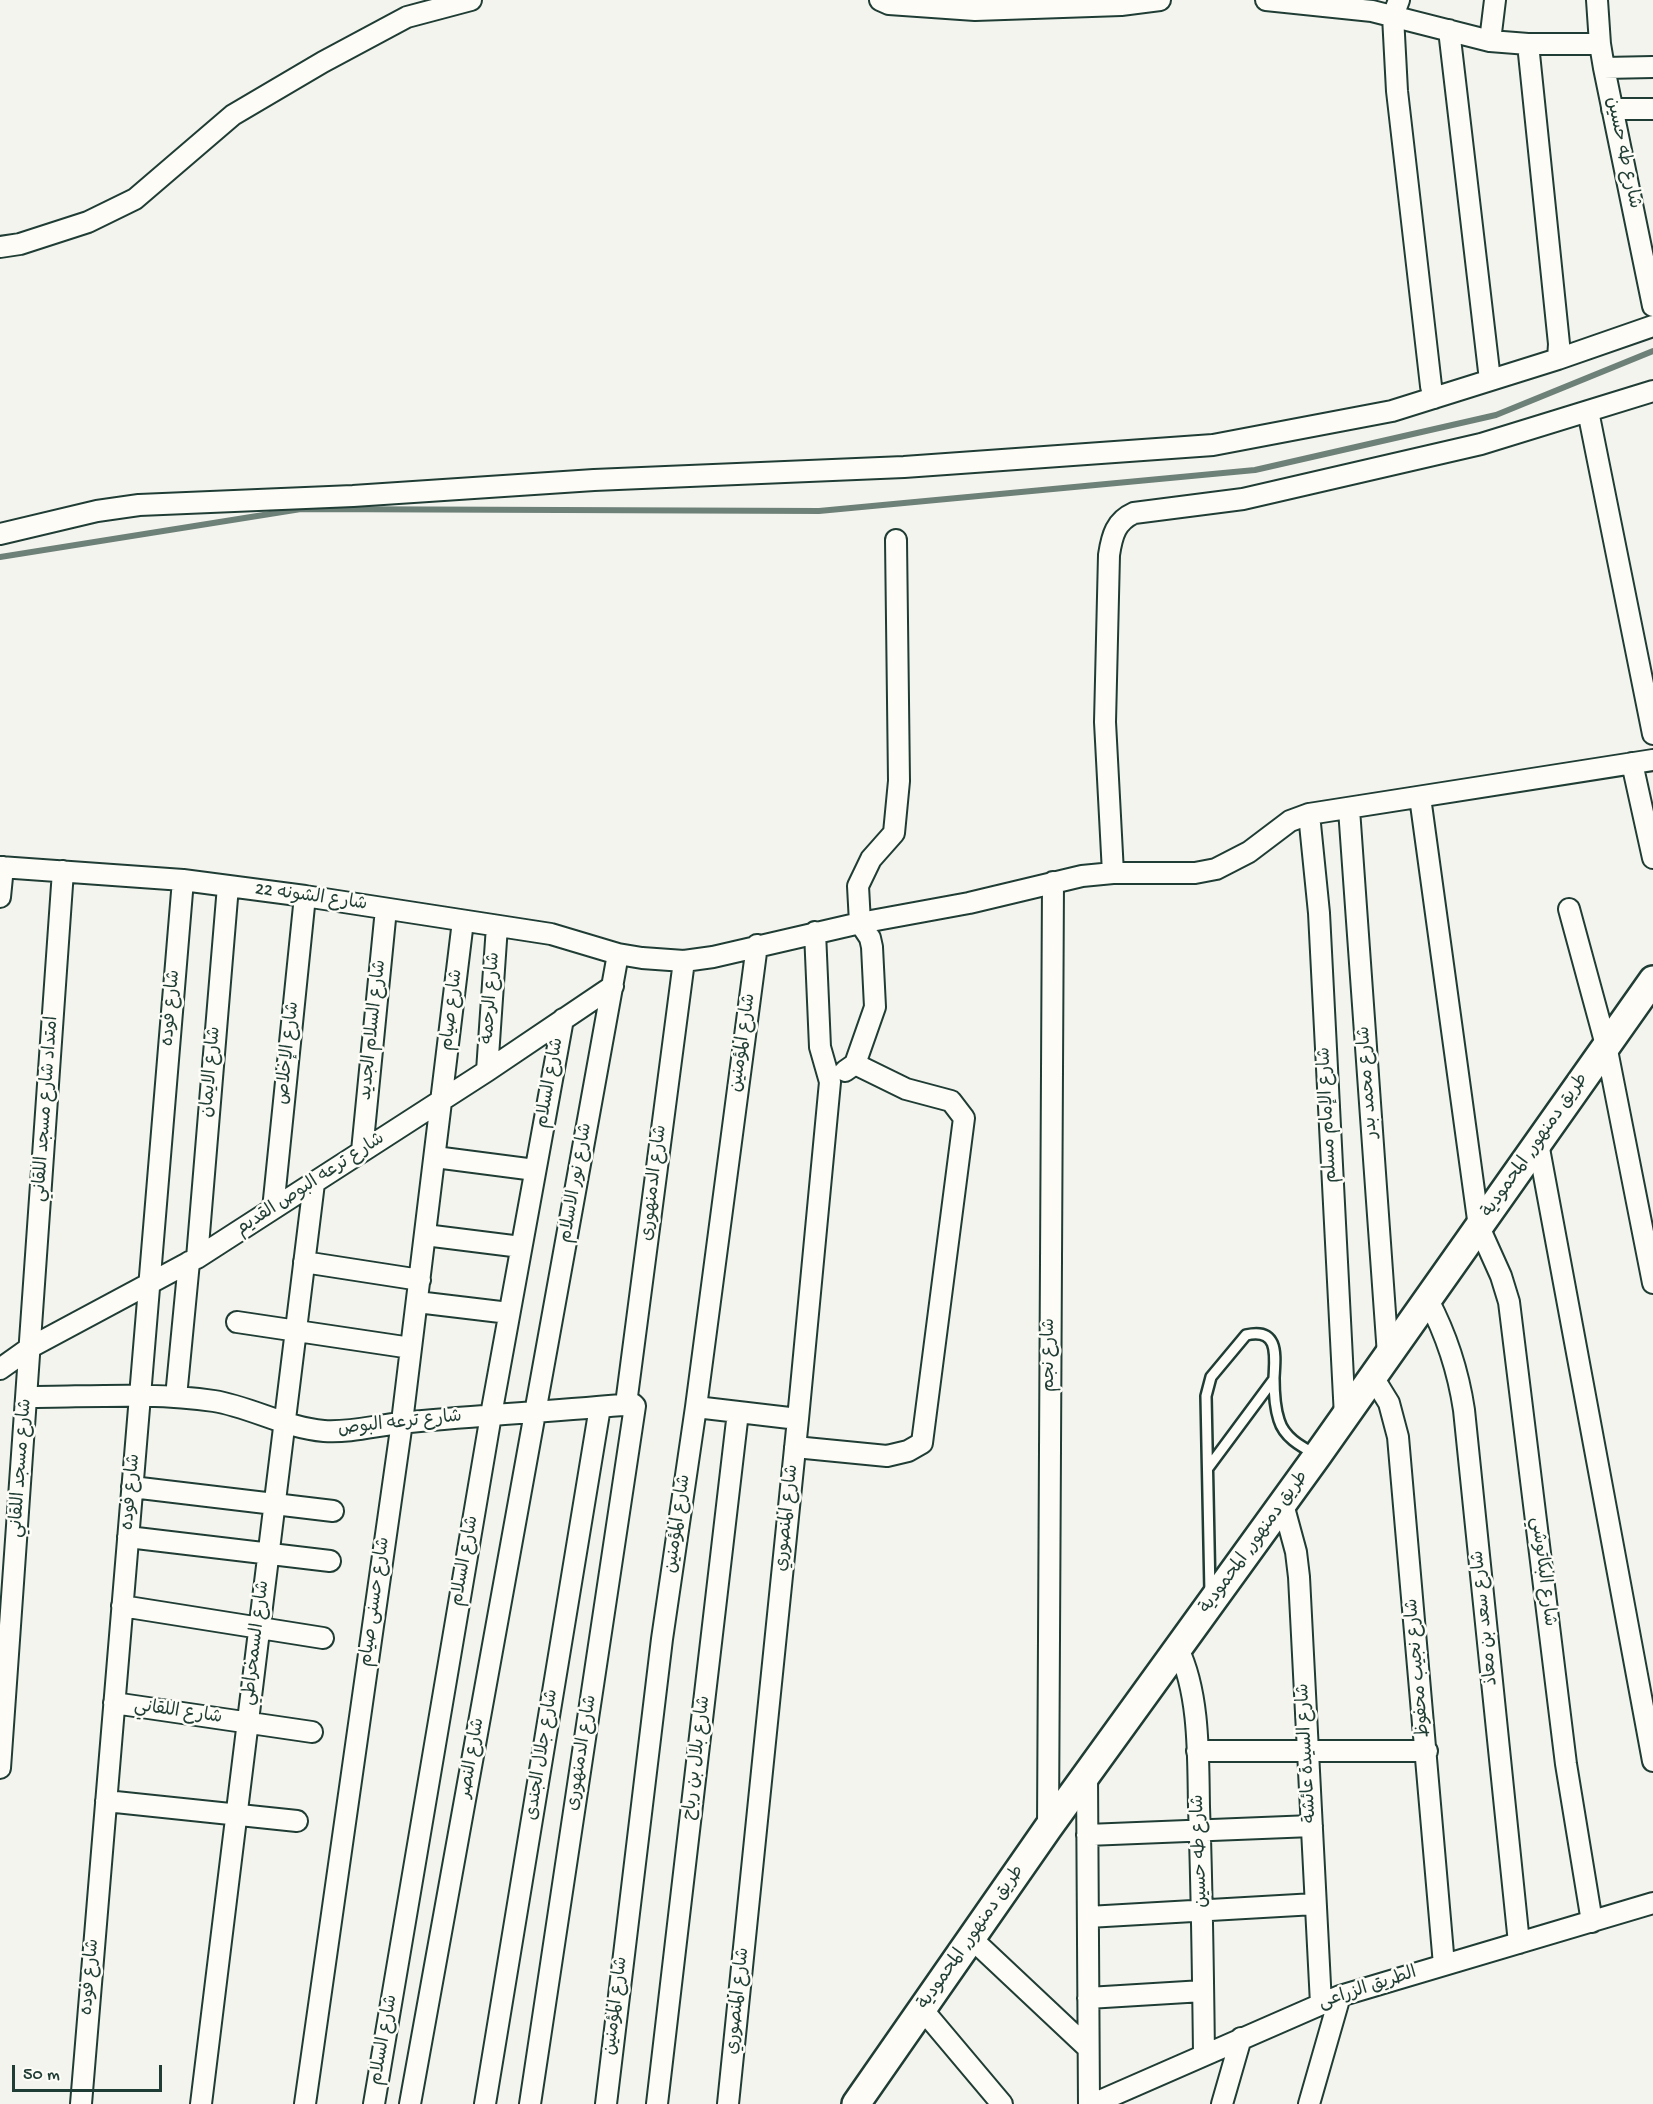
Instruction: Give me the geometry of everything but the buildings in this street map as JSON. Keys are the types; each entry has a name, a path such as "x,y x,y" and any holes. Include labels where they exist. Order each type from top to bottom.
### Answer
{"main road":[{"name":"طريق دمنهور, المحمودية","path":"856,2104 1048,1828 1283,1504 1653,980"}],"street":[{"path":"0,247 20,244 88,222 135,199 233,115 323,62 407,17 471,0"},
{"path":"880,0 889,4 975,10 1121,4 1160,0"},
{"path":"1266,0 1353,8 1396,8 1449,30 1490,41 1528,44 1600,44"},
{"path":"1490,41 1495,0"},
{"name":"شارع طه حسين","path":"1597,0 1604,68 1653,306"},
{"path":"1396,8 1397,92 1411,227 1434,398"},
{"path":"1449,30 1490,380"},
{"path":"1528,44 1559,344 1558,359"},
{"path":"1604,68 1653,67"},
{"path":"1612,109 1653,109"},
{"path":"0,534 97,511 139,505 353,496 594,480 904,467 1213,445 1392,411 1558,359 1653,326"},
{"path":"1113,873 1105,722 1109,555 1112,536 1123,518 1134,513 1243,499 1481,444 1653,392"},
{"path":"1588,411 1653,734"},
{"path":"830,1082 855,1064 875,1007 872,947 870,938 860,922 858,886 871,859 894,833 899,781 896,540"},
{"name":"شارع الشونه 22","path":"1,867 183,880 305,896 560,935 618,954 684,961 724,954 860,922 969,903 1053,882 1113,873 1185,874 1216,869 1249,852 1290,821 1309,814 1653,760"},
{"path":"1632,763 1653,858"},
{"name":"شارع البكاتوشي","path":"1420,797 1479,1227 1498,1267 1509,1302 1566,1764 1592,1922"},
{"name":"شارع محمد بدر","path":"1349,809 1389,1355"},
{"name":"شارع الإمام مسلم","path":"1309,814 1319,913 1345,1417"},
{"path":"0,897 1,867"},
{"name":"امتداد شارع مسجد اللقاني","path":"31,1347 63,871"},
{"name":"شارع فوده","path":"81,2104 183,880"},
{"name":"شارع نجم","path":"1048,1828 1053,882"},
{"name":"شارع الايمان","path":"193,1260 228,886"},
{"name":"شارع الإخلاص","path":"273,1209 305,896"},
{"name":"شارع السلام الجديد","path":"362,1152 386,909"},
{"path":"1569,909 1606,1045 1653,1283"},
{"name":"شارع صيام","path":"442,1100 463,921"},
{"name":"شارع الرحمة","path":"487,1071 497,926"},
{"name":"شارع المنصوري","path":"728,2104 830,1082 820,1047 815,932"},
{"name":"شارع المؤمنين","path":"606,2104 662,1639 696,1407 757,945"},
{"name":"شارع نور الاسلام","path":"536,1412 618,954"},
{"name":"شارع الدمنهورى","path":"530,2104 636,1408 630,1404 684,961"},
{"name":"شارع ترعه البوص القديم","path":"0,1369 31,1347 193,1260 487,1071 613,986"},
{"name":"شارع السلام","path":"374,2104 491,1415 563,1019"},
{"path":"795,1447 887,1456 908,1451 921,1443 964,1118 951,1101 906,1089 855,1064"},
{"name":"شارع حسنى صيام","path":"305,2104 402,1422 442,1100"},
{"path":"1538,1143 1653,1761"},
{"path":"435,1157 535,1170"},
{"name":"شارع السمخراطي","path":"201,2104 314,1183"},
{"path":"425,1235 521,1246"},
{"path":"176,1397 193,1260"},
{"path":"304,1262 420,1280"},
{"name":"شارع سعد بن معاذ","path":"1428,1300 1441,1325 1460,1381 1519,1943"},
{"path":"417,1302 509,1313"},
{"path":"237,1322 411,1348"},
{"name":"شارع مسجد اللقاني","path":"0,1768 31,1347"},
{"name":"شارع نجيب محفوظ","path":"1373,1377 1389,1403 1398,1437 1444,1965"},
{"name":"شارع ترعه البوص","path":"27,1397 176,1397 214,1401 249,1409 303,1428 334,1431 402,1422 630,1404"},
{"name":"شارع جلال الجندى","path":"485,2104 600,1407"},
{"path":"696,1407 798,1419"},
{"name":"شارع النصر","path":"410,2104 536,1412"},
{"name":"شارع بلال بن رباح","path":"657,2104 738,1412"},
{"path":"132,1487 333,1510"},
{"name":"شارع السيدة عائشة","path":"1283,1504 1296,1552 1299,1577 1320,2004"},
{"path":"128,1537 330,1561"},
{"path":"122,1606 323,1638"},
{"name":"شارع طه حسين","path":"1178,1649 1190,1681 1197,1751 1203,1910 1204,2054"},
{"name":"شارع اللقاني","path":"114,1703 312,1732"},
{"path":"1197,1751 1426,1751"},
{"path":"1087,1774 1088,2048 1091,2104"},
{"path":"106,1801 297,1821"},
{"path":"1087,1835 1312,1826"},
{"name":"الطريق الزراعى","path":"1091,2104 1340,1996 1653,1903"},
{"path":"1088,1917 1315,1904"},
{"path":"971,1938 1088,2048"},
{"path":"1088,1998 1203,1991"},
{"path":"1309,2104 1340,1996"},
{"path":"922,2009 1002,2104"},
{"path":"1222,2104 1241,2038"}],"lane":[{"path":"1210,1605 1206,1396 1211,1377 1246,1335 1266,1336 1274,1346 1276,1353 1274,1379 1278,1419 1293,1440 1317,1456"},
{"path":"1208,1468 1274,1379"}],"waterway":[{"path":"0,557 301,509 819,511 1255,470 1496,415 1653,351"}]}
